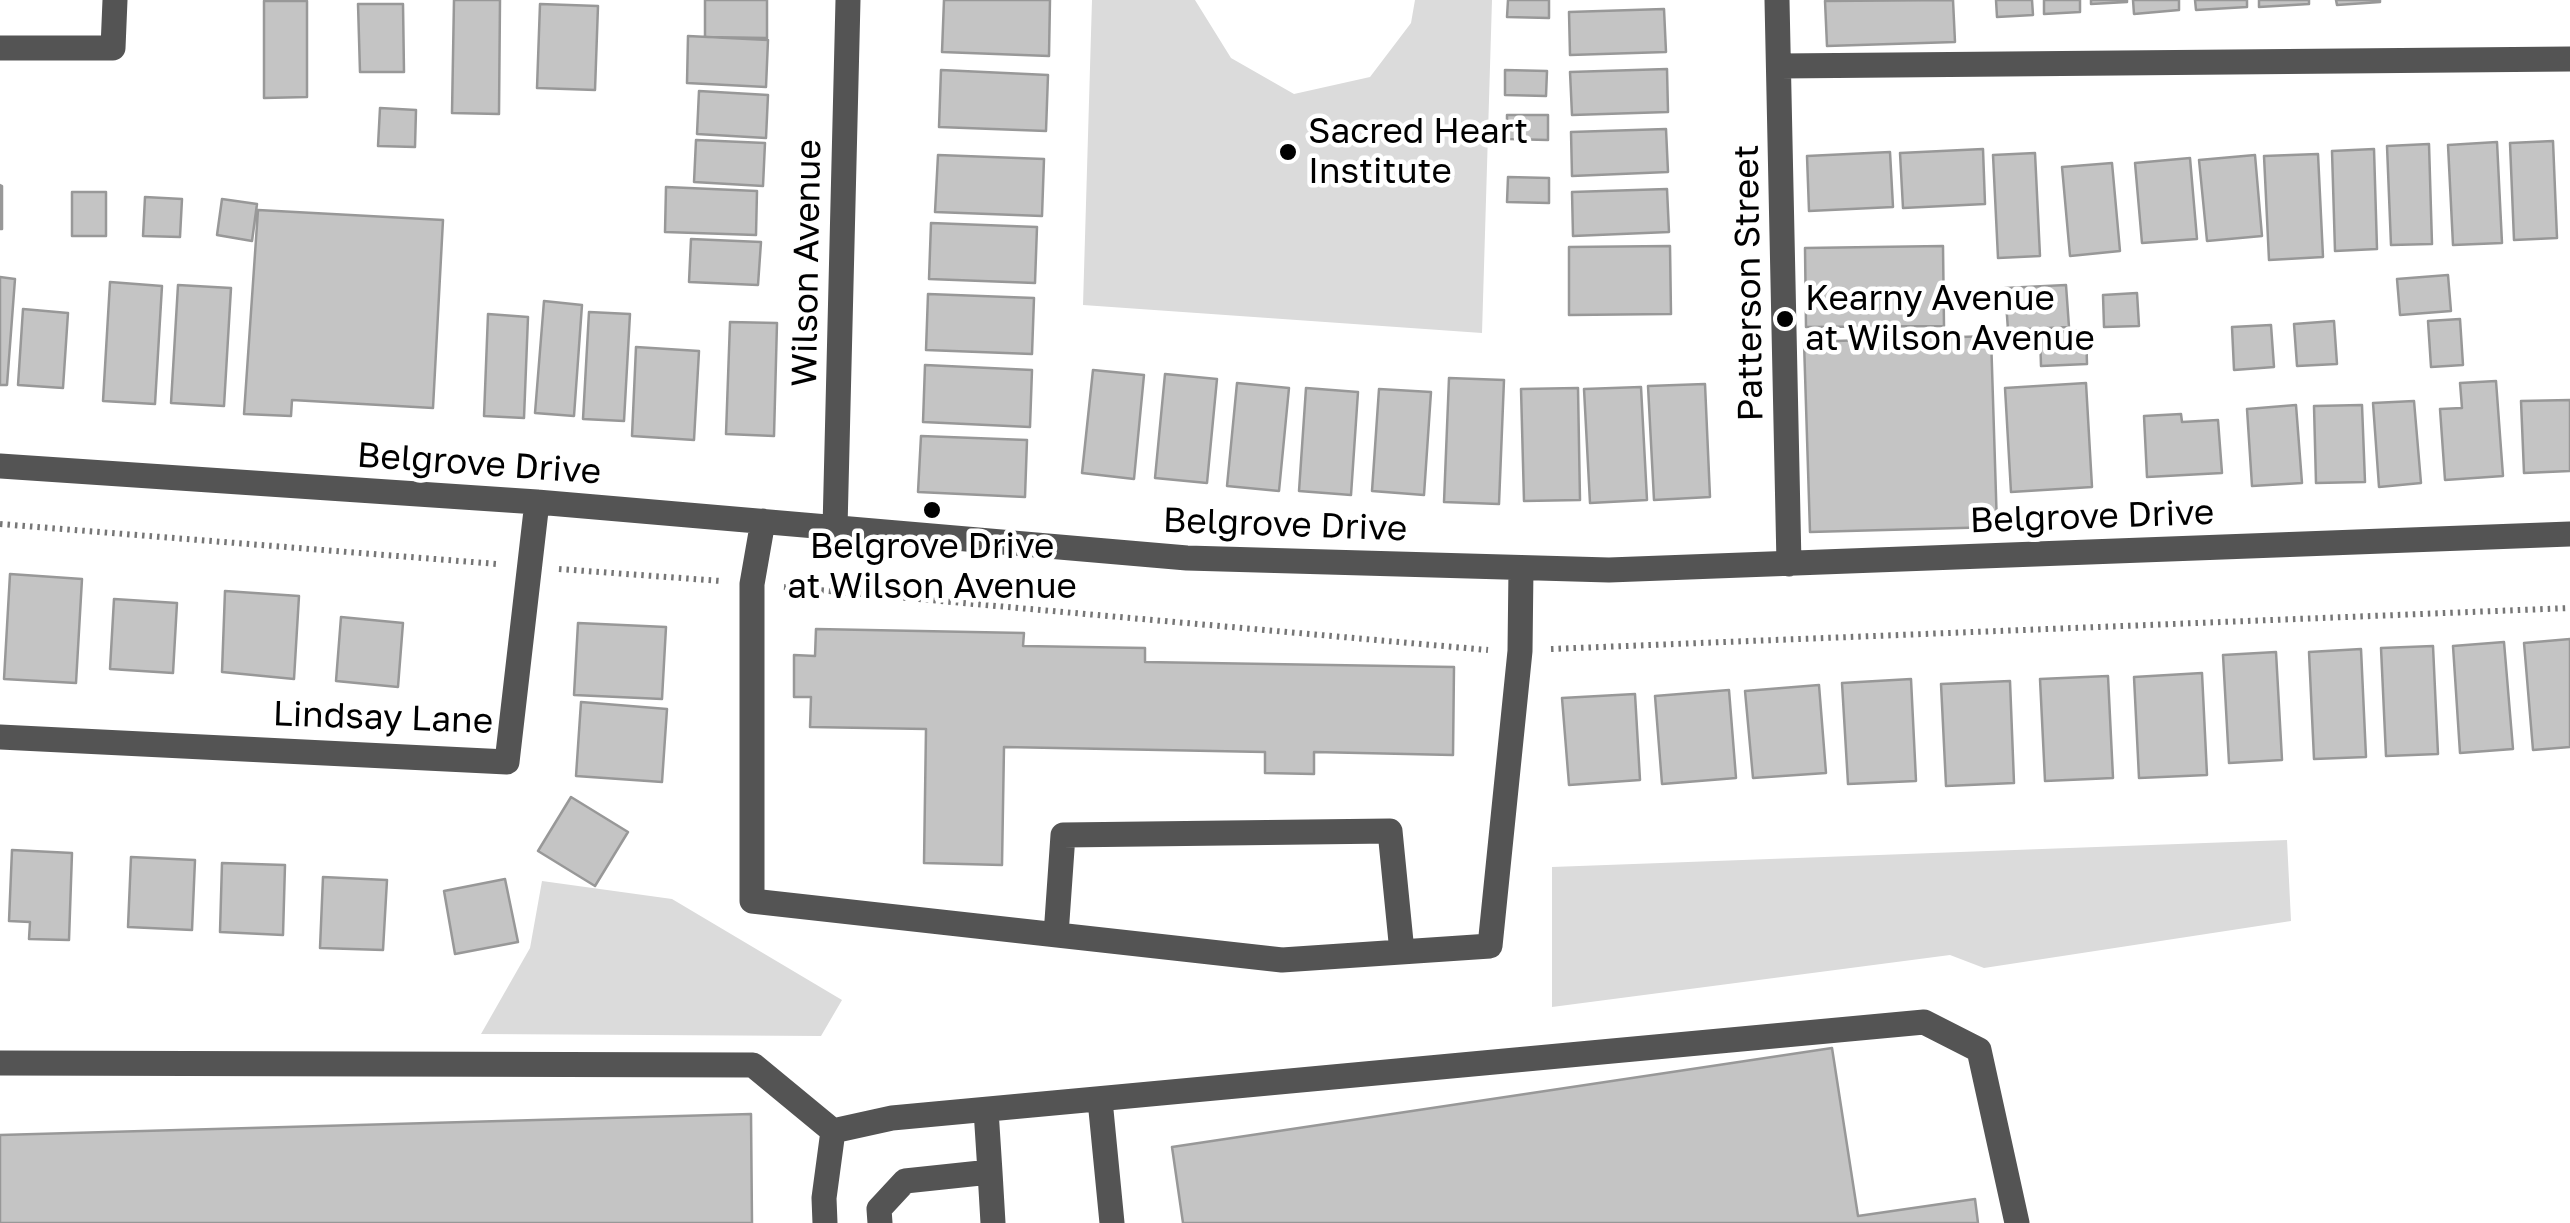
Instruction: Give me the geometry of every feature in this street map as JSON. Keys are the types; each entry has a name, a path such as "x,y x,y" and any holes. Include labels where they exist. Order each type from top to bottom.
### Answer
{"street":[{"path":"0,48 113,48 115,0"},
{"name":"Wilson Avenue","path":"835,528 848,0"},
{"name":"Patterson Street","path":"1776,0 1789,564"},
{"path":"1780,66 2570,59"},
{"name":"Belgrove Drive","path":"0,466 537,502 1187,558 1521,568 1609,570 2570,534"},
{"name":"Lindsay Lane","path":"0,737 507,762 537,502"},
{"path":"763,522 752,584 752,901 1282,960 1490,946 1520,650 1521,568"},
{"path":"1056,935 1063,836 1390,830 1402,952"},
{"path":"834,1132 892,1118 1924,1022 1979,1050 2017,1223"},
{"path":"0,1063 753,1065 834,1132"},
{"path":"1100,1100 1112,1223"},
{"path":"986,1110 993,1223"},
{"path":"825,1223 824,1198 834,1132"},
{"path":"880,1223 879,1209 906,1182 990,1172"}],"path":[{"path":"0,524 752,584 1318,637 1520,650 2570,608"}],"shaded area":[{"name":"Sacred Heart Institute","path":"1092,0 1195,0 1231,58 1294,94 1370,77 1411,23 1415,0 1492,0 1482,333 1083,305"},
{"path":"2287,840 2291,921 1984,968 1950,955 1552,1007 1552,867"},
{"path":"542,881 672,899 842,1000 821,1036 481,1034 530,948"}],"building":[{"path":"454,0 500,0 499,114 452,113"},
{"path":"705,0 767,0 767,38 705,37"},
{"path":"944,0 1050,0 1049,56 942,52"},
{"path":"1508,0 1549,0 1549,18 1507,17"},
{"path":"1953,0 1955,42 1827,46 1825,1"},
{"path":"1996,0 2032,0 2033,15 1997,17"},
{"path":"2044,0 2080,0 2080,12 2044,14"},
{"path":"2091,0 2127,0 2127,2 2091,4"},
{"path":"2133,0 2179,0 2179,10 2134,14"},
{"path":"2195,0 2247,0 2247,7 2196,10"},
{"path":"2259,0 2309,0 2309,4 2259,7"},
{"path":"2336,0 2380,0 2380,2 2337,5"},
{"path":"264,1 307,1 307,97 264,98"},
{"path":"358,4 403,4 404,72 360,72"},
{"path":"540,4 598,6 595,90 537,88"},
{"path":"1664,9 1666,52 1570,55 1569,12"},
{"path":"688,36 768,40 766,87 687,83"},
{"path":"1667,69 1668,112 1572,115 1570,72"},
{"path":"941,70 1048,75 1046,131 939,127"},
{"path":"1505,70 1547,71 1546,96 1505,95"},
{"path":"699,91 768,95 766,138 697,134"},
{"path":"380,108 416,110 415,147 378,146"},
{"path":"1507,115 1548,115 1548,140 1507,139"},
{"path":"1666,129 1668,172 1572,176 1571,132"},
{"path":"696,140 765,143 763,186 694,182"},
{"path":"2553,141 2557,238 2514,240 2510,143"},
{"path":"2497,142 2502,243 2453,245 2448,145"},
{"path":"2429,144 2432,244 2391,245 2387,146"},
{"path":"1983,149 1985,204 1903,208 1900,153"},
{"path":"2374,149 2377,249 2335,251 2332,151"},
{"path":"1890,152 1893,207 1809,211 1807,156"},
{"path":"2035,153 2040,256 1998,258 1993,155"},
{"path":"2318,154 2323,257 2269,260 2264,156"},
{"path":"938,155 1044,159 1042,216 935,212"},
{"path":"2255,155 2262,236 2207,241 2199,160"},
{"path":"2190,158 2197,239 2142,243 2135,163"},
{"path":"2112,163 2120,251 2070,256 2062,167"},
{"path":"1508,177 1549,178 1549,203 1507,202"},
{"path":"2,186 2,229 0,229"},
{"path":"666,187 757,191 756,235 665,232"},
{"path":"1667,189 1669,232 1573,236 1572,192"},
{"path":"72,192 106,192 106,236 72,236"},
{"path":"145,197 182,199 180,237 143,236"},
{"path":"222,199 257,204 252,241 217,235"},
{"path":"258,210 443,220 433,408 292,400 291,416 244,414"},
{"path":"931,223 1037,227 1035,283 929,279"},
{"path":"691,239 761,242 758,285 689,282"},
{"path":"1670,246 1671,314 1569,315 1569,247"},
{"path":"1943,246 1944,326 1806,327 1805,248"},
{"path":"2448,275 2451,311 2400,315 2397,279"},
{"path":"0,277 15,279 7,385 0,385"},
{"path":"110,282 162,286 155,404 103,401"},
{"path":"178,285 231,288 224,406 171,403"},
{"path":"2066,285 2069,327 2008,330 2005,288"},
{"path":"2137,293 2139,326 2104,327 2103,295"},
{"path":"928,294 1034,298 1032,354 926,350"},
{"path":"544,301 582,305 574,416 535,413"},
{"path":"23,309 68,313 63,388 18,385"},
{"path":"589,312 630,314 624,421 583,419"},
{"path":"488,314 528,317 524,418 484,416"},
{"path":"2460,319 2463,365 2431,367 2428,321"},
{"path":"2334,321 2337,364 2297,366 2294,324"},
{"path":"730,322 777,323 774,436 726,434"},
{"path":"2271,325 2274,367 2234,370 2232,327"},
{"path":"2086,330 2087,364 2041,366 2040,333"},
{"path":"1991,336 1997,527 1810,532 1804,342"},
{"path":"636,347 699,351 694,440 632,436"},
{"path":"925,365 1032,370 1030,427 923,422"},
{"path":"1093,370 1144,375 1134,479 1082,473"},
{"path":"1165,374 1217,379 1207,483 1155,478"},
{"path":"1449,378 1504,380 1499,504 1444,502"},
{"path":"2496,381 2503,476 2445,480 2440,409 2462,408 2460,383"},
{"path":"1237,383 1289,388 1279,491 1227,486"},
{"path":"2086,383 2092,487 2011,492 2005,388"},
{"path":"1705,384 1710,497 1654,500 1648,386"},
{"path":"1641,387 1647,500 1590,503 1584,389"},
{"path":"1306,388 1358,392 1351,495 1299,491"},
{"path":"1578,388 1580,500 1524,501 1521,389"},
{"path":"1379,389 1431,392 1424,495 1372,491"},
{"path":"2570,400 2570,471 2524,473 2521,401"},
{"path":"2414,401 2421,483 2379,487 2373,403"},
{"path":"2296,405 2302,483 2252,486 2247,409"},
{"path":"2362,405 2365,482 2316,483 2314,406"},
{"path":"2181,414 2182,422 2218,420 2222,473 2147,477 2144,416"},
{"path":"921,436 1027,440 1025,497 918,492"},
{"path":"10,574 82,579 76,683 4,679"},
{"path":"225,591 299,596 294,679 222,672"},
{"path":"114,599 177,603 173,673 110,669"},
{"path":"341,617 403,623 398,687 336,681"},
{"path":"578,623 666,627 662,699 574,695"},
{"path":"816,629 1024,633 1023,646 1145,648 1145,662 1454,667 1453,755 1314,752 1314,774 1265,773 1265,752 1004,747 1002,865 924,863 926,729 810,727 811,697 794,697 794,655 815,656"},
{"path":"2570,639 2570,747 2533,750 2524,643"},
{"path":"2504,642 2513,749 2460,753 2453,646"},
{"path":"2433,646 2438,754 2386,756 2381,648"},
{"path":"2361,649 2366,757 2314,759 2309,652"},
{"path":"2276,652 2282,760 2229,763 2223,655"},
{"path":"2202,673 2207,775 2139,778 2134,677"},
{"path":"2108,676 2113,778 2045,781 2040,679"},
{"path":"1911,679 1916,781 1848,784 1842,683"},
{"path":"2010,681 2014,783 1946,786 1941,684"},
{"path":"1819,685 1826,773 1753,778 1745,691"},
{"path":"1729,690 1736,778 1662,784 1655,696"},
{"path":"1635,694 1640,780 1569,785 1562,698"},
{"path":"581,702 667,709 662,782 576,776"},
{"path":"571,797 628,832 595,886 538,851"},
{"path":"12,850 72,853 69,940 29,939 30,922 9,921"},
{"path":"131,857 195,860 192,930 128,927"},
{"path":"222,863 285,865 283,935 220,932"},
{"path":"323,877 387,880 383,950 320,948"},
{"path":"505,879 518,942 455,954 444,891"},
{"path":"1832,1048 1858,1216 1975,1199 1978,1223 1183,1223 1172,1147"},
{"path":"751,1114 752,1223 0,1223 0,1135"}],"place":[{"name":"Sacred Heart Institute","path":"1288,152"},
{"name":"Kearny Avenue at Wilson Avenue","path":"1785,319"},
{"name":"Belgrove Drive at Wilson Avenue","path":"932,510"}]}
